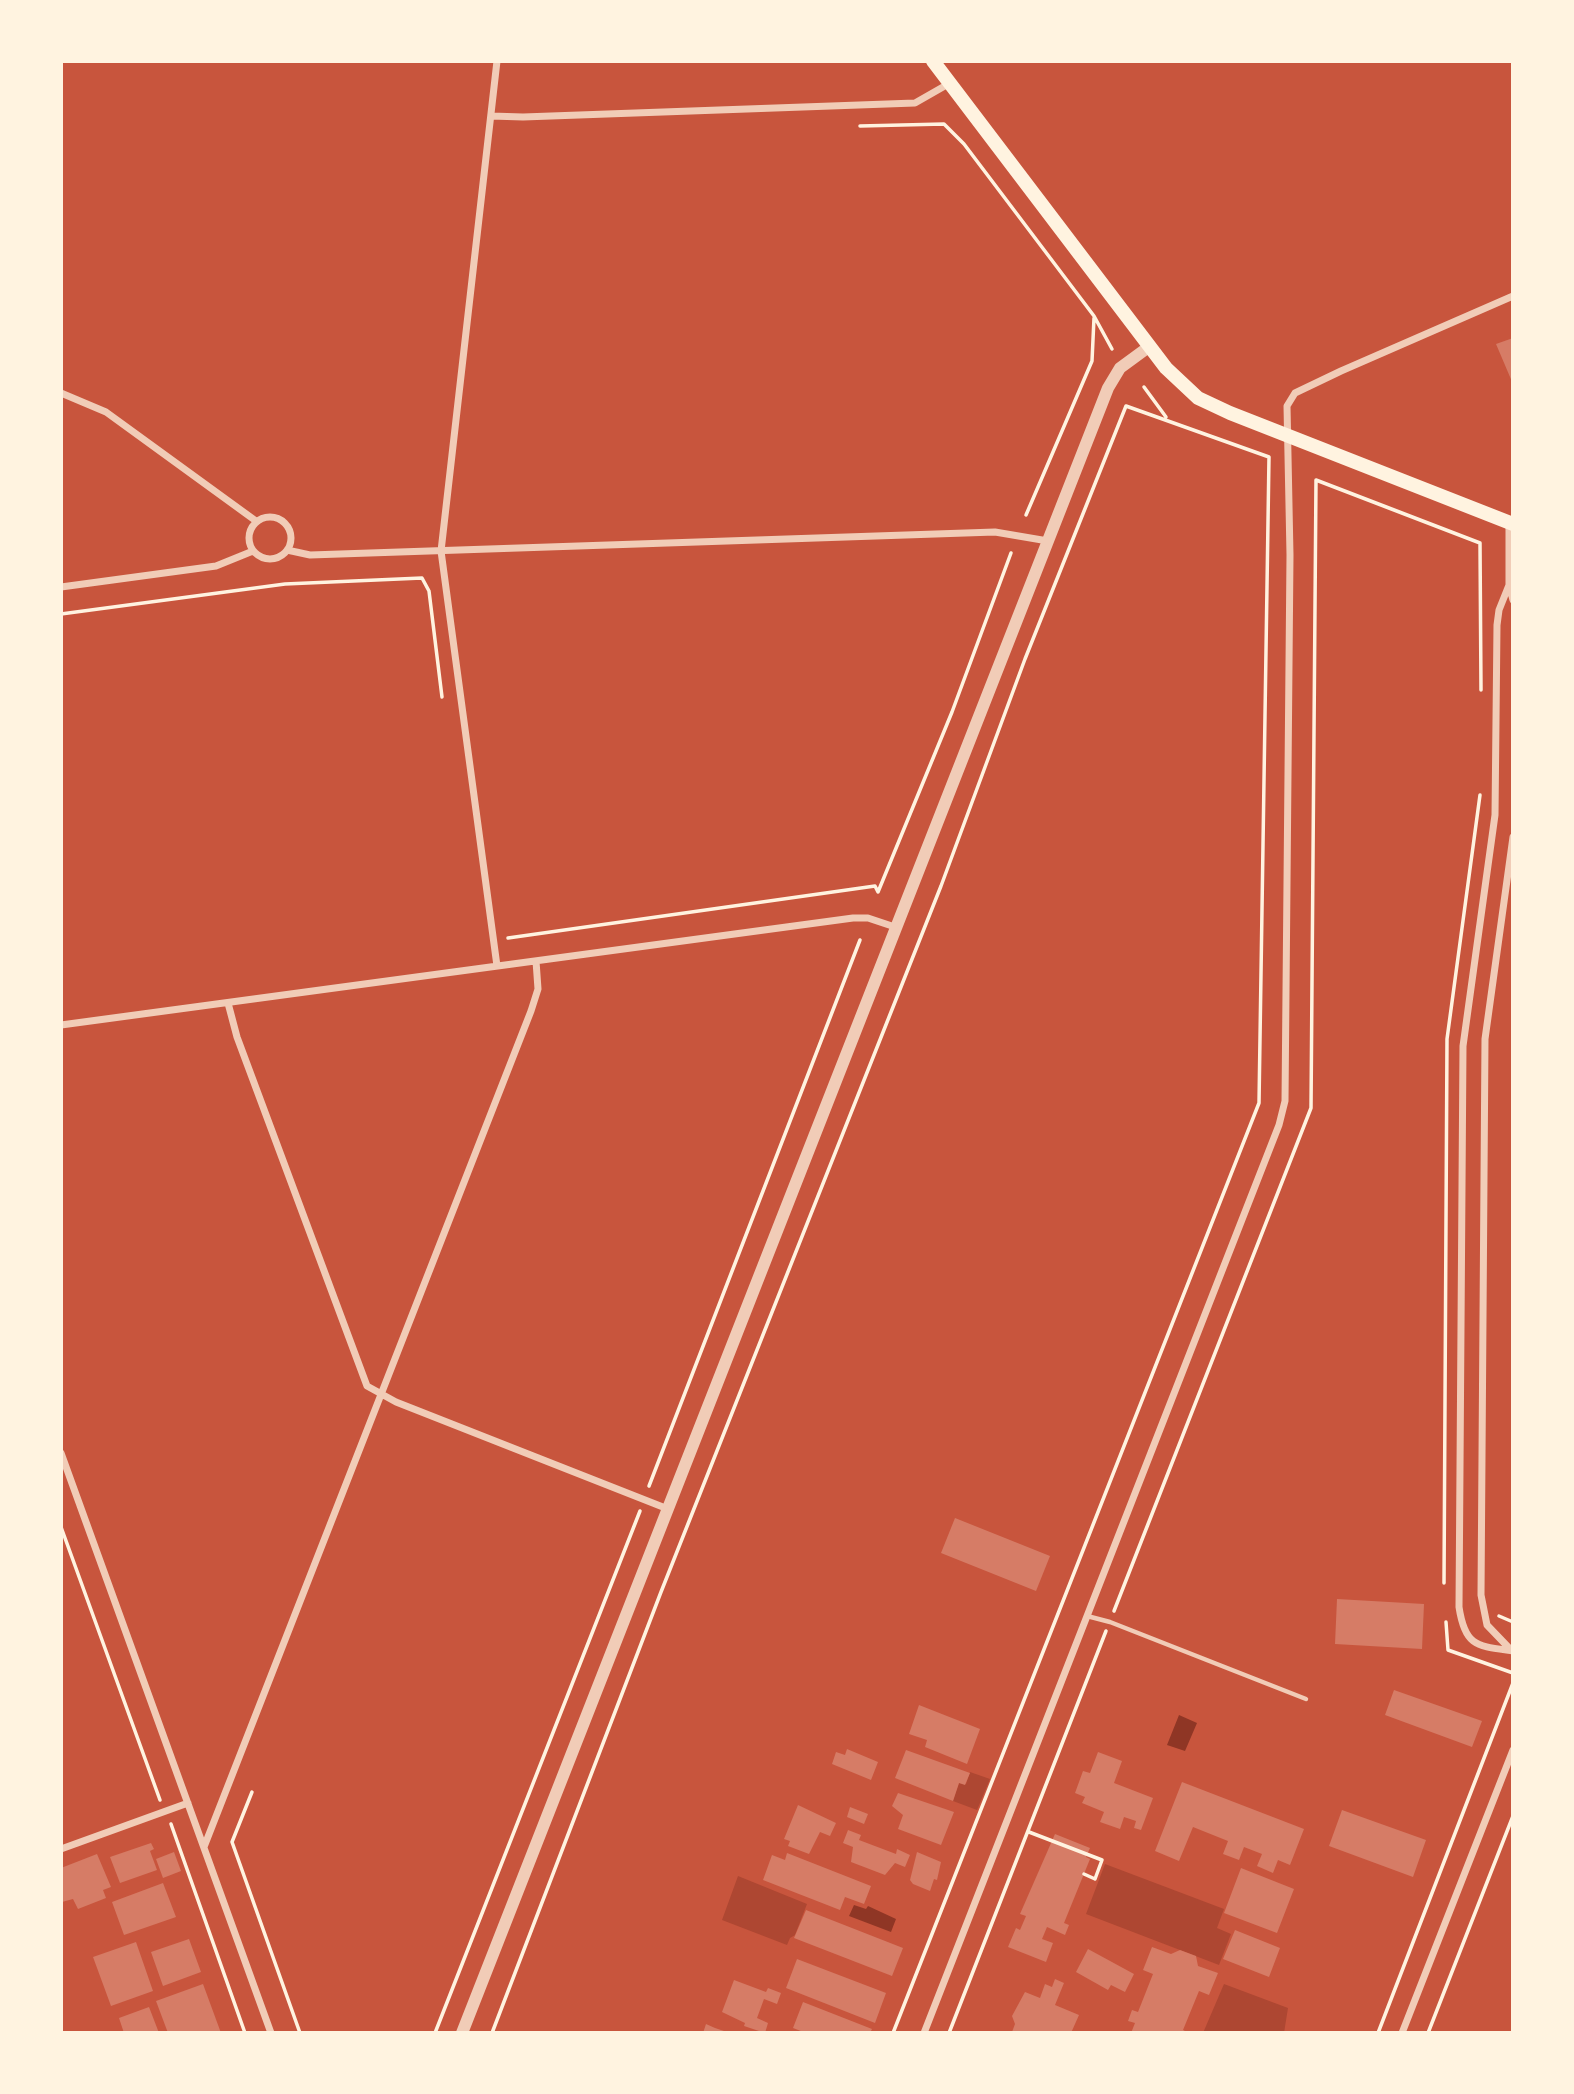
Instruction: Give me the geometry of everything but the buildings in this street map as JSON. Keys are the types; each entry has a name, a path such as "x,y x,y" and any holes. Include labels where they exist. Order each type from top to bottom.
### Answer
{"main road":[{"path":"933,61 1150,346 1177,380 1198,398 1288,437 1511,524"}],"street":[{"path":"496,61 441,551 496,966"},
{"path":"491,116 915,103 950,83"},
{"path":"924,2033 1274,1138 1285,1101 1290,569 1286,415 1294,393 1513,296"},
{"path":"462,2033 1112,378 1120,368 1150,346"},
{"path":"61,393 114,417 256,521"},
{"path":"253,551 249,532 256,521 269,517 281,520 291,537 287,550"},
{"path":"1511,524 1509,585 1513,600"},
{"path":"61,587 216,566 253,551 270,559 287,550 304,555 995,532 1048,541"},
{"path":"1509,585 1499,610 1497,625 1495,815 1463,1046 1459,1607 1465,1634 1470,1640 1488,1649 1512,1651"},
{"path":"1512,1651 1487,1625 1481,1595 1485,1050 1513,837"},
{"path":"61,1025 853,918 868,918 895,927"},
{"path":"204,1847 531,1012 538,989 536,961"},
{"path":"228,1003 362,1378 380,1396 668,1508"},
{"path":"61,1453 271,2033"},
{"path":"1402,2033 1513,1750"},
{"path":"61,1849 188,1803"}],"lane":[{"path":"1086,1616 1110,1622 1306,1699"}],"path":[{"path":"860,126 944,124 964,144 1094,316 1112,349"},
{"path":"1026,515 1092,361 1094,316"},
{"path":"1144,387 1167,419"},
{"path":"492,2033 660,1592 936,899 1025,659 1126,406 1269,457 1259,1103 893,2033"},
{"path":"949,2033 1311,1108 1316,480 1480,543 1481,702"},
{"path":"508,938 874,886 878,892 953,712 1011,553"},
{"path":"61,614 285,584 422,578 429,591 442,697"},
{"path":"1444,1589 1447,1039 1480,793"},
{"path":"649,1486 860,940"},
{"path":"435,2033 640,1511"},
{"path":"61,1527 160,1800"},
{"path":"1446,1613 1448,1650 1513,1673"},
{"path":"1378,2033 1513,1683"},
{"path":"252,1792 232,1842 300,2033"},
{"path":"1428,2033 1513,1816"},
{"path":"171,1824 245,2033"},
{"path":"1029,1832 1102,1860 1094,1879 1084,1874"}],"shaded area":[{"path":"1179,1715 1197,1723 1185,1751 1167,1745"},
{"path":"970,1772 990,1779 977,1810 953,1801 959,1783 966,1784"},
{"path":"1105,1864 1224,1909 1217,1928 1231,1934 1219,1965 1086,1914"},
{"path":"738,1876 807,1904 795,1935 787,1945 722,1920"},
{"path":"854,1905 866,1909 868,1906 896,1919 891,1932 849,1916"},
{"path":"1224,1984 1288,2008 1284,2033 1203,2033"}]}
